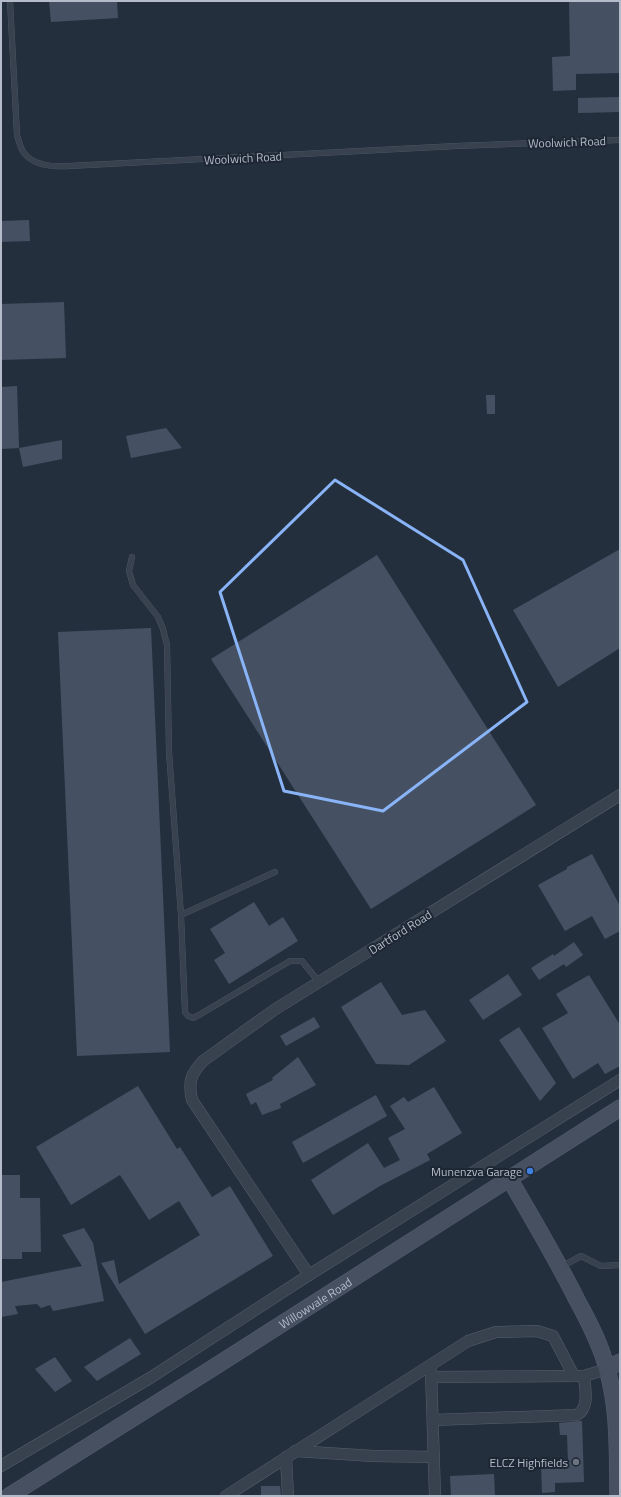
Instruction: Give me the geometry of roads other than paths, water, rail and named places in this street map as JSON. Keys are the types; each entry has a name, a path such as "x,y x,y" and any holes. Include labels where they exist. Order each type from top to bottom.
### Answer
{"main road":[{"name":"Willowvale Road","path":"9,1496 620,1108"},
{"path":"509,1178 561,1267 595,1335 614,1366 612,1390 616,1428 618,1496"}],"street":[{"name":"Dartford Road","path":"309,1276 192,1100 190,1081 194,1071 203,1061 274,1010 620,795"},
{"path":"1,1466 150,1378 620,1080"},
{"path":"226,1496 468,1341 496,1332 537,1331 553,1336 579,1376 585,1408 578,1415 433,1420"},
{"path":"431,1366 435,1496"},
{"path":"432,1377 579,1376 614,1366"},
{"path":"291,1454 434,1456"},
{"path":"288,1496 291,1454"}],"lane":[{"name":"Woolwich Road","path":"10,1 17,135 24,154 32,160 45,165 57,167 456,146 620,140"},
{"path":"132,557 129,571 133,584 158,617 163,629 166,646 169,752 181,915 185,1012 188,1016 193,1018 290,961 302,961 319,982"},
{"path":"181,915 275,872"},
{"path":"561,1267 581,1256 601,1266 620,1266"}],"place":[{"name":"Munenzva Garage","path":"530,1171"},
{"name":"ELCZ Highfields","path":"576,1462"}]}
